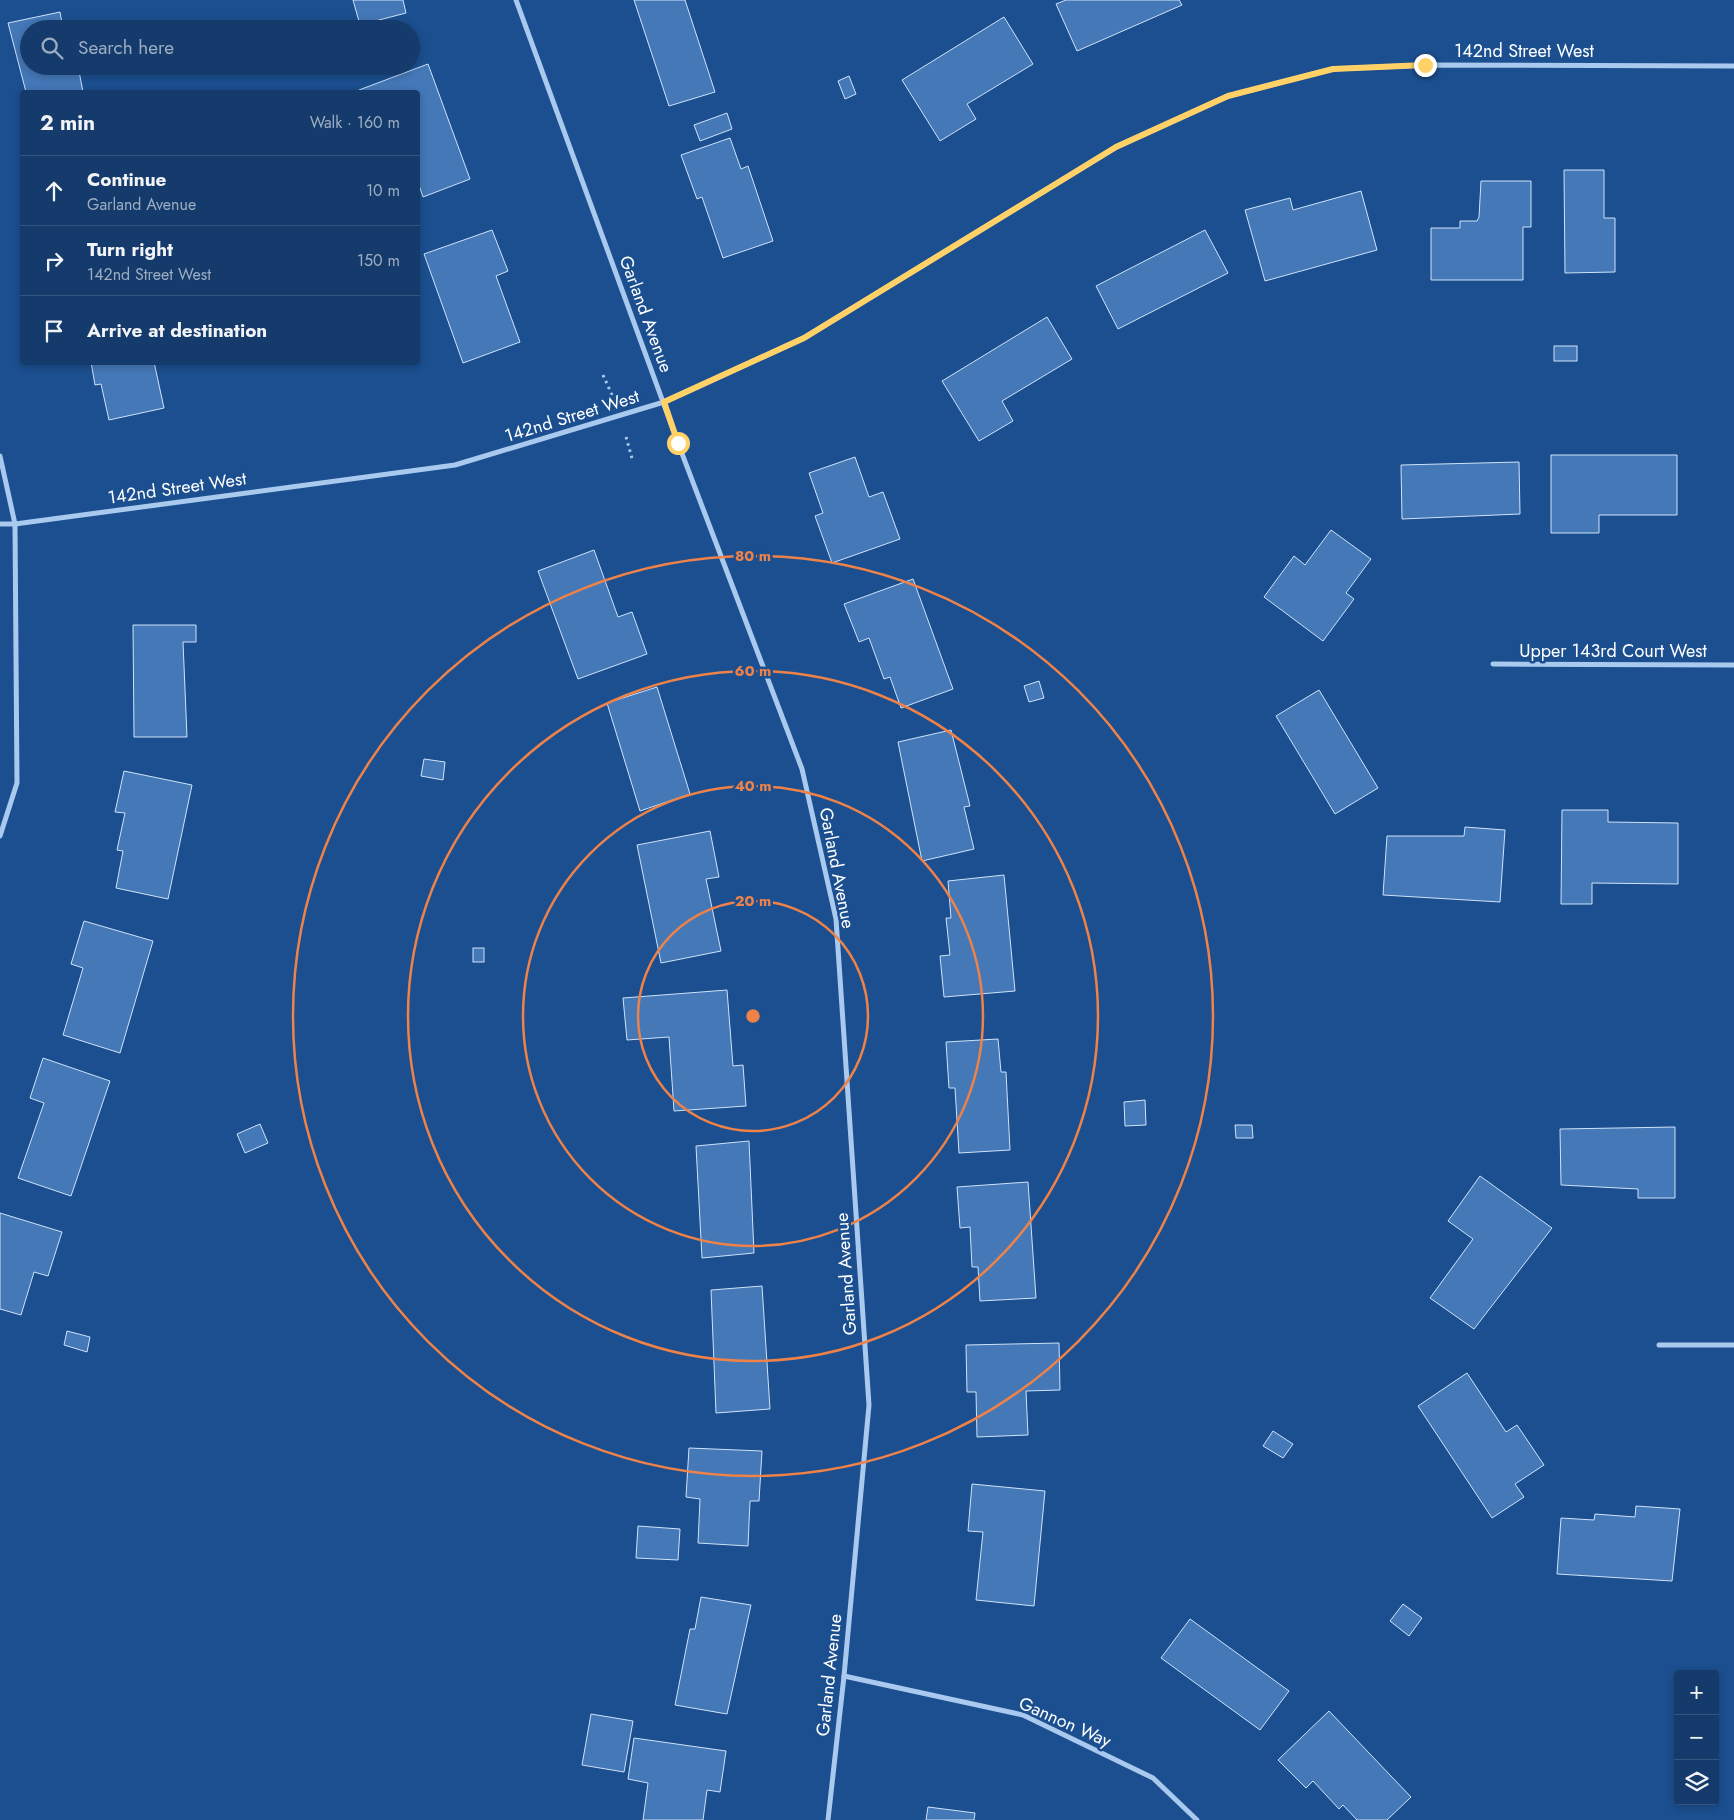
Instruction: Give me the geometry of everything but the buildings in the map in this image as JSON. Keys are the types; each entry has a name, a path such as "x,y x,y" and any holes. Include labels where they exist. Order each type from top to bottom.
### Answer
{"street":[{"name":"Garland Avenue","path":"516,0 802,769 836,919 869,1405 844,1676 828,1820"},
{"name":"142nd Street West","path":"0,524 15,524 455,465 664,402 804,338 1116,147 1228,96 1333,69 1425,65 1734,66"},
{"path":"0,456 15,524 17,783 0,836"},
{"name":"Upper 143rd Court West","path":"1493,664 1734,665"},
{"path":"1659,1345 1734,1345"},
{"name":"Gannon Way","path":"844,1676 1023,1716 1153,1778 1197,1820"}],"route":[{"path":"678,443 664,402 804,338 1116,147 1228,96 1333,69 1425,65"}]}
